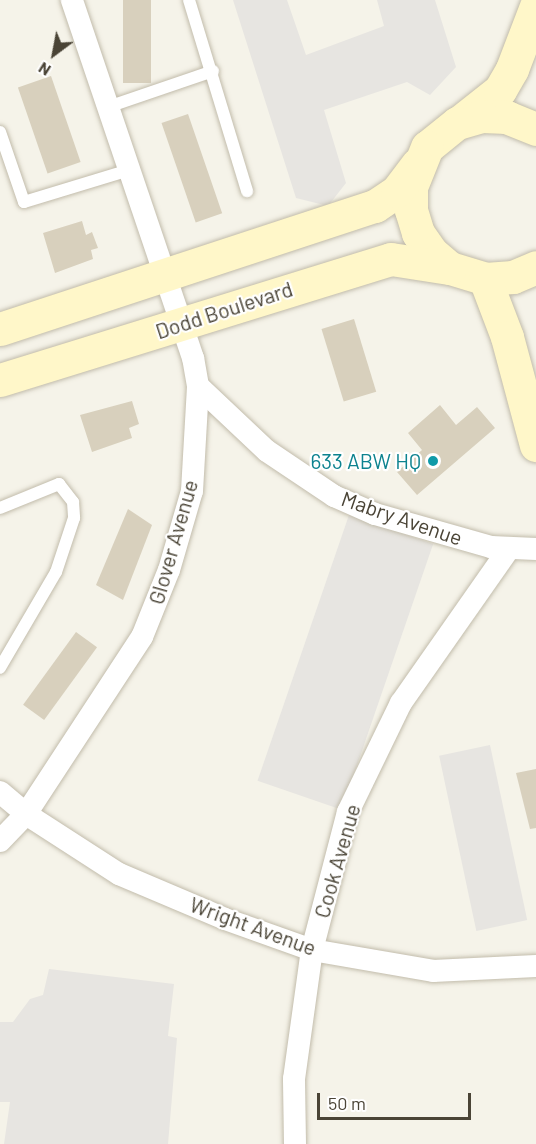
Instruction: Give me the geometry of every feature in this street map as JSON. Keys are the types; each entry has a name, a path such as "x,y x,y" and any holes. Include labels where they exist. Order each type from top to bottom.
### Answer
{"street":[{"name":"Glover Avenue","path":"0,841 26,814 142,637 169,570 192,490 198,386 181,323 72,0"},
{"path":"0,329 375,206 397,191 427,147 486,105 500,90 512,69 536,6"},
{"path":"458,123 482,116 507,117 536,129"},
{"path":"417,164 411,187 411,210 425,243 450,268"},
{"name":"Dodd Boulevard","path":"0,381 391,259 450,268 485,279"},
{"path":"536,267 513,277 485,279 507,337 536,445"},
{"name":"Mabry Avenue","path":"198,386 267,451 334,496 368,511 438,533 509,549 536,549"},
{"name":"Cook Avenue","path":"295,1144 294,1079 312,950 348,812 401,703 509,549"},
{"name":"Wright Avenue","path":"0,792 26,814 119,874 225,919 312,950 433,971 536,966"}],"lane":[{"path":"189,0 213,71 247,191"},
{"path":"108,106 213,71"},
{"path":"0,132 24,202 129,170"},
{"path":"0,508 58,484 73,502 74,518 56,572 0,668"}],"shaded area":[{"path":"233,0 287,0 306,55 384,26 377,0 435,0 456,67 430,95 407,82 324,110 346,183 328,206 296,198"},
{"path":"349,515 433,544 342,810 258,781"},
{"path":"490,745 527,920 476,931 439,756"},
{"path":"49,969 174,984 168,1036 177,1038 168,1144 4,1144 10,1102 0,1102 0,1022 13,1022 30,999 43,995"}],"building":[{"path":"123,0 151,0 151,83 123,83"},
{"path":"51,76 81,162 48,173 18,87"},
{"path":"188,114 222,213 196,222 162,123"},
{"path":"82,221 86,235 92,232 98,248 91,250 93,259 55,273 43,233"},
{"path":"354,319 376,392 344,402 321,329"},
{"path":"132,401 139,424 129,428 132,438 92,452 80,415"},
{"name":"633 ABW HQ","path":"440,405 456,425 477,407 495,428 417,495 397,472 422,450 408,433"},
{"path":"128,509 152,525 123,600 96,585"},
{"path":"76,632 97,647 44,720 23,705"},
{"path":"536,769 536,828 530,829 516,773"}],"place":[{"name":"633 ABW HQ","path":"433,461"}]}
